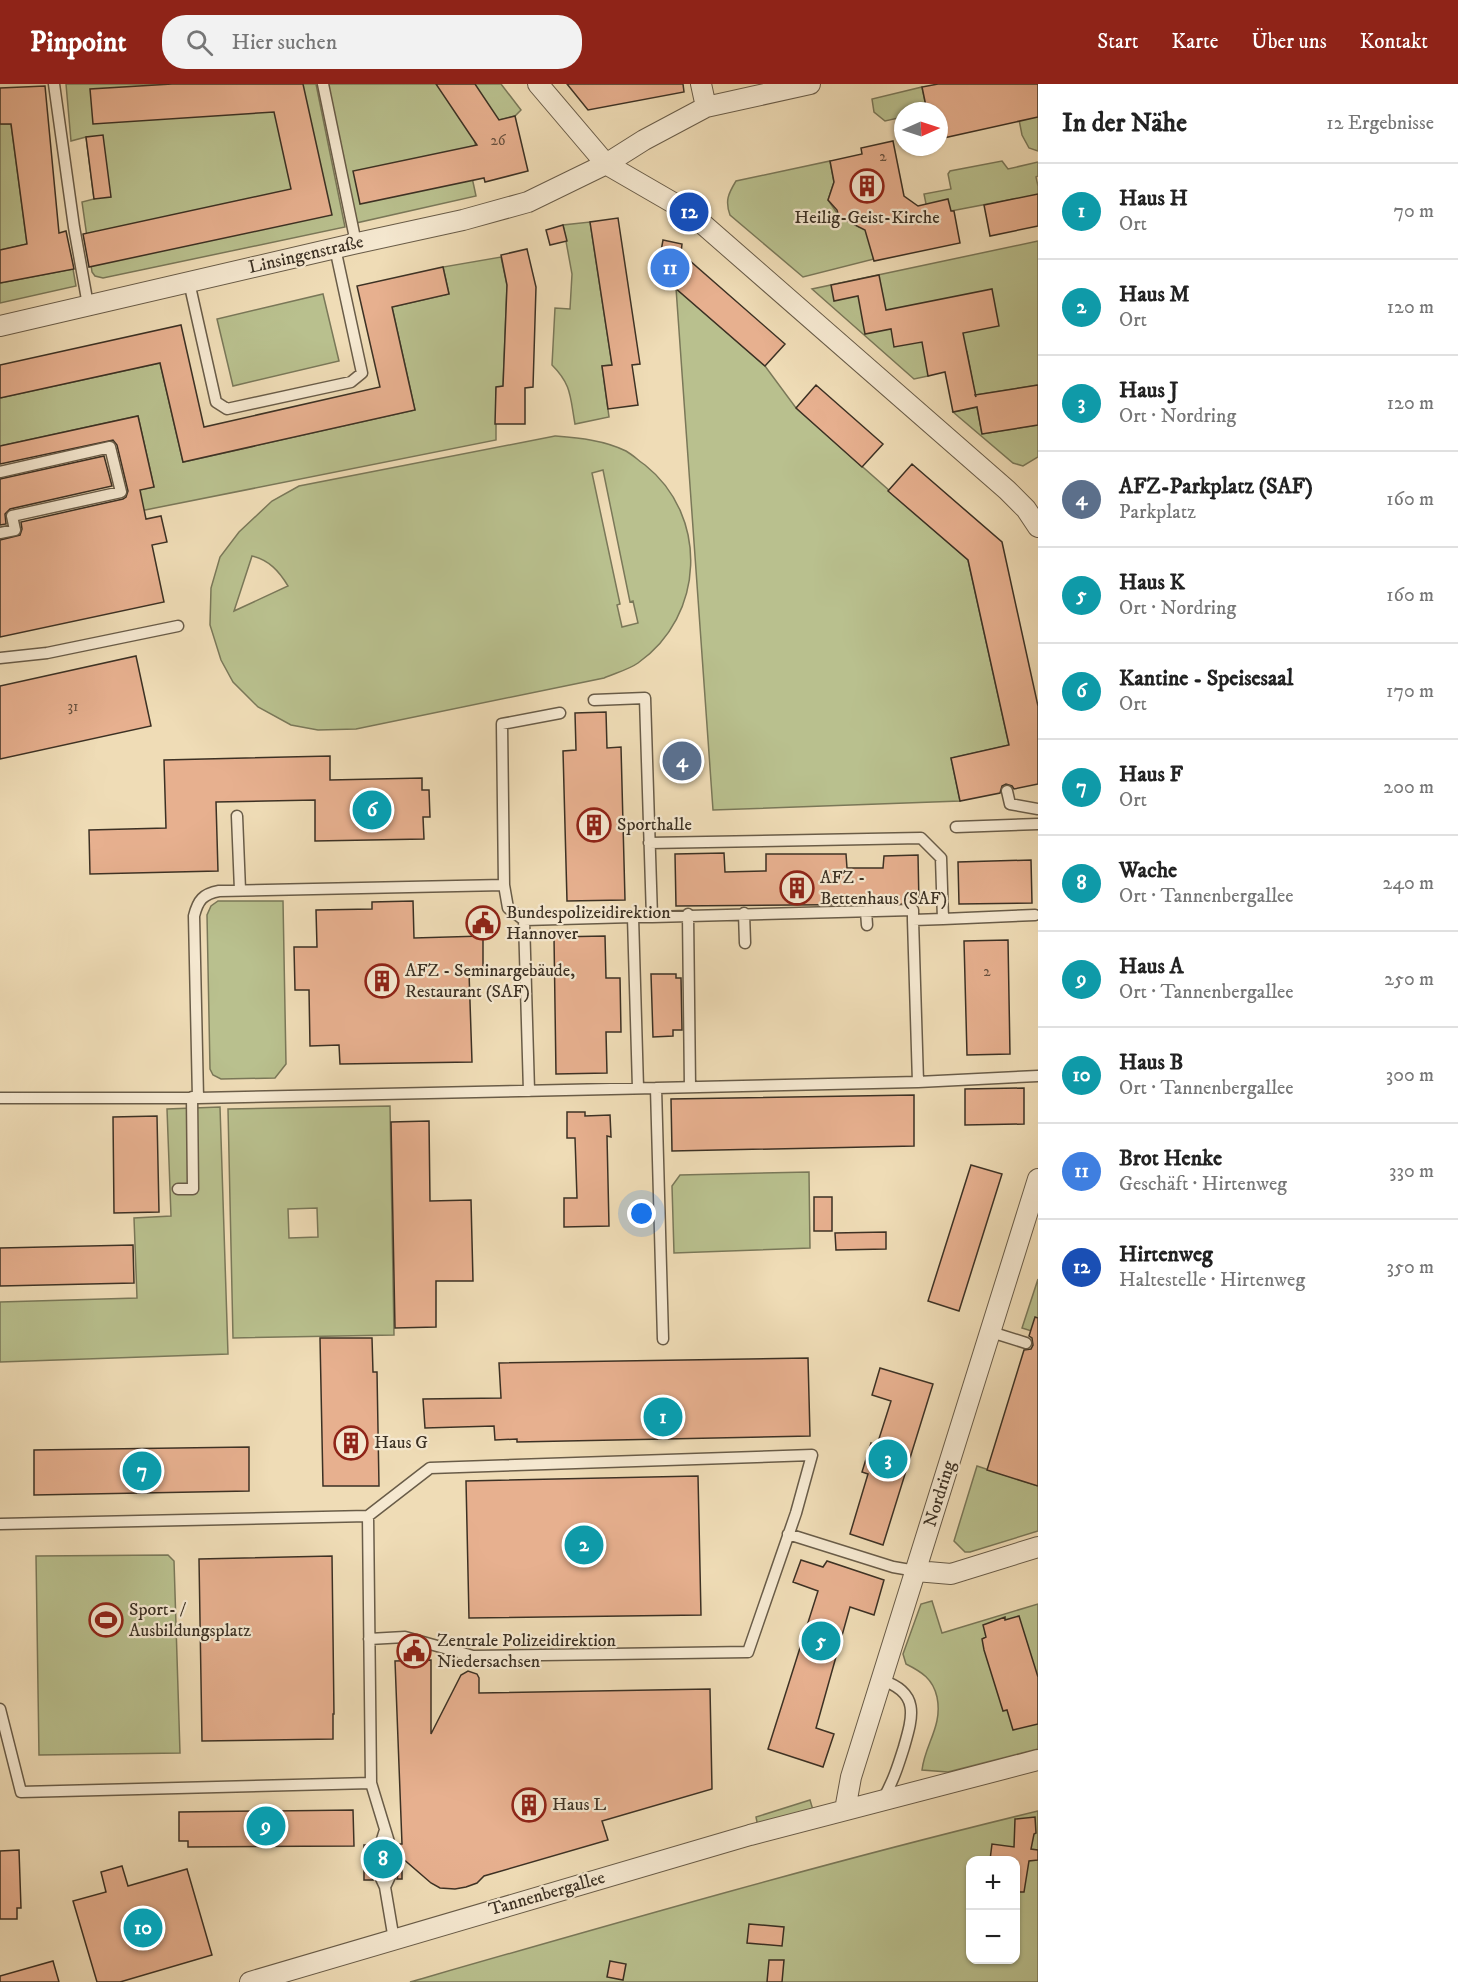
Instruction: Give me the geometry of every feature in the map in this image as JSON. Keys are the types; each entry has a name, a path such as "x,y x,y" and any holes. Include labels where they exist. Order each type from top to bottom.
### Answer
{"street":[{"path":"538,84 606,164 689,212 1007,490 1032,504 1038,527"},
{"path":"701,84 706,107"},
{"name":"Linsingenstraße","path":"0,326 463,220 528,202 606,164 706,107 810,84"},
{"name":"Nordring","path":"845,1810 850,1777 1038,1179"},
{"path":"916,1571 951,1574 1038,1547"},
{"path":"883,1800 1038,1760"},
{"name":"Tannenbergallee","path":"250,1982 750,1835 883,1800"}],"lane":[{"path":"54,84 74,227 88,305"},
{"path":"322,84 356,243"},
{"path":"189,282 216,402 226,409 351,382 362,373 335,248"},
{"path":"0,472 110,447 121,492 12,516 15,530 0,533"},
{"path":"0,658 47,653 178,626"},
{"path":"594,700 645,698 652,917"},
{"path":"560,713 502,724 504,885 508,908 524,920 912,910 913,1052 918,1082"},
{"path":"1007,791 1010,804 1038,809"},
{"path":"237,816 240,890"},
{"path":"956,826 1038,824"},
{"path":"649,843 921,838 941,858 943,919"},
{"path":"178,1189 193,1189 194,916 197,903 206,894 240,890 504,885"},
{"path":"866,911 867,925"},
{"path":"687,914 690,1087"},
{"path":"744,914 745,943"},
{"path":"913,920 1035,915"},
{"path":"633,917 638,1088"},
{"path":"524,920 530,1090"},
{"path":"0,1098 195,1097 656,1088 918,1082 1038,1076"},
{"path":"656,1088 663,1339"},
{"path":"991,1332 1026,1343"},
{"path":"0,1524 368,1516 430,1468 812,1455 748,1652 473,1656 405,1637 369,1639"},
{"path":"368,1516 371,1784 392,1852 392,1872 385,1887 394,1940"},
{"path":"788,1534 893,1567 916,1571"},
{"path":"881,1680 893,1683 906,1695 911,1707 912,1720 893,1783 883,1800"},
{"path":"0,1709 21,1792 371,1784"}],"green space":[{"path":"66,84 316,84 345,227 103,278 95,276 92,272 82,202 94,199 86,137 71,141"},
{"path":"328,84 501,84 521,110 515,116 471,127 477,151 467,154 476,196 356,223"},
{"path":"1012,84 1038,84 1038,151 1029,148 1022,135"},
{"path":"922,87 925,102 894,102 894,119 885,121 874,112 872,99"},
{"path":"0,124 11,124 27,244 0,250"},
{"path":"830,161 834,182 828,200 841,219 850,218 859,227 867,226 874,259 803,277 730,215 728,198 736,181"},
{"path":"1002,161 1008,169 1038,162 1038,176 1036,177 1038,208 1017,214 1014,199 951,211 926,204 924,194 951,189 948,174 950,171"},
{"path":"590,222 612,365 602,366 609,417 575,424 567,385 552,365 555,308 570,309 572,274 563,225"},
{"path":"1038,241 1038,385 975,395 967,352 928,376 914,379 812,289"},
{"path":"501,257 507,285 503,386 496,388 496,440 130,513 129,492 154,487 138,416 0,446 0,398 160,363 183,462 415,410 392,307 449,294 443,267"},
{"path":"73,269 76,286 0,303 0,283"},
{"path":"676,288 765,366 796,408 968,560 1009,745 951,758 960,801 713,810"},
{"path":"323,294 339,361 233,386 217,319"},
{"path":"977,407 982,434 1038,425 1038,457 1023,466 1013,463 953,412"},
{"path":"555,436 609,444 626,451 645,465 666,486 680,511 689,538 691,566 687,593 676,619 660,643 638,663 604,678 356,729 318,730 291,725 258,707 233,682 221,660 210,625 211,588 220,557 239,532 272,501 299,486","holes":["603,470 630,602 633,601 638,623 622,627 617,605 620,604 592,473","252,556 264,560 273,567 288,586 234,611"]},
{"path":"218,901 283,901 286,1064 275,1078 221,1079 213,1075 210,1069 207,915 211,906"},
{"path":"390,1106 394,1335 233,1338 228,1109","holes":["317,1208 318,1237 289,1238 288,1209"]},
{"path":"220,1107 228,1354 0,1362 0,1302 137,1298 134,1218 171,1216 167,1109"},
{"path":"809,1172 810,1248 674,1253 672,1186 680,1175"},
{"path":"1038,1279 1038,1333 1022,1328"},
{"path":"977,1466 1038,1486 1038,1531 970,1552 965,1552 954,1541"},
{"name":"Sport- / Ausbildungsplatz","path":"168,1555 174,1561 180,1753 39,1755 36,1556"},
{"path":"932,1601 942,1633 1038,1604 1038,1749 948,1772 922,1770 938,1717 937,1697 930,1681 922,1673 906,1664 903,1654 921,1604"},
{"path":"810,1800 813,1810 758,1827 756,1817"},
{"path":"1038,1811 1038,1982 410,1982 723,1893"}],"building":[{"path":"172,84 303,84 332,215 89,267 83,234 291,189 274,112 93,124 90,89"},
{"path":"436,84 475,84 499,120 515,116 528,171 485,182 484,178 360,204 353,171 477,145"},
{"path":"567,84 683,84 684,92 588,110"},
{"path":"938,84 1038,84 1038,117 948,137 948,102 925,102 922,87"},
{"path":"45,86 59,233 66,231 74,269 0,283 0,250 27,244 11,124 0,124 0,88"},
{"path":"103,135 111,197 94,199 86,137"},
{"path":"893,141 894,156 896,156 904,196 918,206 948,199 951,211 954,211 960,243 874,261 865,230 839,217 837,210 828,200 834,182 830,161 862,154 861,148"},
{"path":"1038,194 1038,226 990,236 984,205"},
{"path":"618,218 640,364 632,365 638,405 608,409 602,366 612,365 590,222"},
{"path":"563,225 567,241 550,245 546,230"},
{"path":"663,240 682,244 681,253 785,344 765,366 667,281 656,279"},
{"path":"527,249 536,287 533,387 525,388 525,424 495,424 496,387 503,386 507,285 501,255"},
{"path":"443,267 449,294 392,307 415,410 183,462 160,363 0,398 0,365 181,325 204,427 380,387 357,286"},
{"path":"879,275 886,310 992,289 999,326 963,333 976,395 1038,385 1038,425 982,434 977,407 953,412 945,372 928,376 922,342 894,347 891,329 865,334 858,296 834,301 831,285"},
{"path":"816,385 883,444 862,467 796,408"},
{"path":"138,416 154,487 140,490 146,519 161,516 167,542 152,545 164,602 0,637 0,540 20,535 21,522 123,499 128,491 117,445 113,440 0,464 0,446"},
{"path":"104,456 112,486 10,509 5,514 6,524 0,525 0,479"},
{"path":"912,464 1002,542 1038,706 1038,784 1014,789 1006,784 1002,786 1000,793 960,801 951,758 1009,745 968,560 888,491"},
{"path":"136,656 151,726 0,759 0,686"},
{"name":"Sporthalle","path":"606,712 607,748 621,747 625,900 567,901 563,751 576,750 575,713"},
{"path":"330,756 330,780 422,778 422,790 429,790 430,817 423,817 424,839 315,841 315,800 216,802 218,871 90,874 89,830 166,828 164,760"},
{"name":"AFZ - Bettenhaus (SAF)","path":"724,853 725,872 766,871 766,854 846,854 847,868 883,868 884,856 918,855 919,904 676,906 675,854"},
{"path":"1031,860 1032,903 959,904 958,862"},
{"name":"AFZ - Seminargebäude, Restaurant (SAF)","path":"413,901 414,938 483,936 483,972 469,972 472,1062 340,1064 339,1045 310,1046 309,990 295,990 294,947 317,947 316,910 372,909 372,902"},
{"path":"605,936 606,978 620,978 621,1032 606,1032 607,1073 556,1074 554,937"},
{"path":"1008,940 1010,1054 967,1055 964,941"},
{"path":"651,974 676,974 676,978 681,978 682,1030 673,1030 673,1036 653,1037"},
{"path":"1024,1088 1024,1124 965,1125 965,1089"},
{"path":"914,1095 914,1146 672,1151 671,1099"},
{"path":"567,1112 585,1112 585,1116 610,1115 611,1137 607,1136 609,1226 564,1227 564,1198 577,1198 575,1138 567,1138"},
{"path":"157,1116 159,1212 114,1213 113,1117"},
{"path":"429,1121 430,1201 471,1200 473,1281 436,1281 436,1327 395,1328 391,1122"},
{"path":"971,1165 1002,1174 959,1311 928,1301"},
{"path":"814,1197 832,1197 832,1231 814,1231"},
{"path":"886,1232 886,1249 836,1250 835,1233"},
{"path":"133,1245 134,1283 0,1286 0,1248"},
{"path":"1035,1317 1038,1318 1038,1486 987,1470 1024,1350 1031,1349 1033,1345 1032,1338 1029,1336"},
{"name":"Haus G","path":"320,1338 372,1338 373,1372 377,1372 379,1486 323,1486"},
{"path":"808,1358 810,1436 517,1442 517,1439 495,1440 494,1426 425,1428 423,1399 501,1398 499,1363"},
{"path":"880,1368 933,1384 883,1545 850,1534 868,1474 862,1472 871,1443 877,1445 891,1401 872,1395"},
{"path":"249,1447 249,1491 34,1495 34,1450"},
{"path":"698,1476 701,1615 469,1618 466,1481"},
{"path":"332,1556 333,1739 202,1741 199,1559"},
{"path":"801,1560 823,1567 827,1561 884,1580 874,1615 850,1607 816,1728 834,1734 823,1767 768,1749 818,1591 793,1582"},
{"path":"1019,1616 1038,1677 1038,1724 1013,1730 1007,1710 1003,1711 982,1639 986,1637 983,1625 1005,1617 1005,1620"},
{"name":"Haus L","path":"431,1660 431,1734 461,1675 468,1671 477,1674 479,1678 479,1693 710,1689 712,1789 602,1821 608,1840 484,1876 477,1883 466,1887 440,1888 402,1858 402,1879 397,1879 399,1852 397,1844 402,1844 395,1661"},
{"path":"353,1810 354,1846 188,1847 188,1841 179,1841 179,1812"},
{"path":"1035,1817 1036,1833 1031,1849 1038,1850 1038,1860 1029,1861 1024,1892 1020,1892 1020,1856 990,1856 992,1844 1014,1847 1015,1819"},
{"path":"364,1845 372,1845 370,1872 373,1880 364,1880"},
{"path":"19,1850 21,1908 17,1908 17,1919 0,1919 0,1851"},
{"path":"122,1866 128,1886 187,1869 212,1955 120,1982 97,1982 73,1901 106,1892 101,1872"},
{"path":"749,1924 784,1927 782,1946 747,1943"},
{"path":"769,1960 784,1960 782,1982 767,1982"},
{"path":"53,1961 59,1982 0,1982 0,1976"},
{"path":"610,1961 626,1964 623,1980 607,1977"}],"place":[{"name":"Heilig-Geist-Kirche","path":"867,186"},
{"name":"Hirtenweg","path":"689,212"},
{"name":"Brot Henke","path":"670,268"},
{"name":"AFZ-Parkplatz (SAF)","path":"682,761"},
{"name":"Kantine - Speisesaal","path":"372,810"},
{"name":"Sporthalle","path":"594,825"},
{"name":"AFZ - Bettenhaus (SAF)","path":"797,888"},
{"name":"Bundespolizeidirektion Hannover","path":"483,923"},
{"name":"AFZ - Seminargebäude, Restaurant (SAF)","path":"382,981"},
{"name":"Haus H","path":"663,1417"},
{"name":"Haus G","path":"351,1443"},
{"name":"Haus J","path":"888,1459"},
{"name":"Haus F","path":"142,1471"},
{"name":"Haus M","path":"584,1545"},
{"name":"Sport- / Ausbildungsplatz","path":"106,1620"},
{"name":"Haus K","path":"821,1641"},
{"name":"Zentrale Polizeidirektion Niedersachsen","path":"414,1651"},
{"name":"Haus L","path":"529,1805"},
{"name":"Haus A","path":"266,1826"},
{"name":"Wache","path":"383,1859"},
{"name":"Haus B","path":"143,1928"}]}
